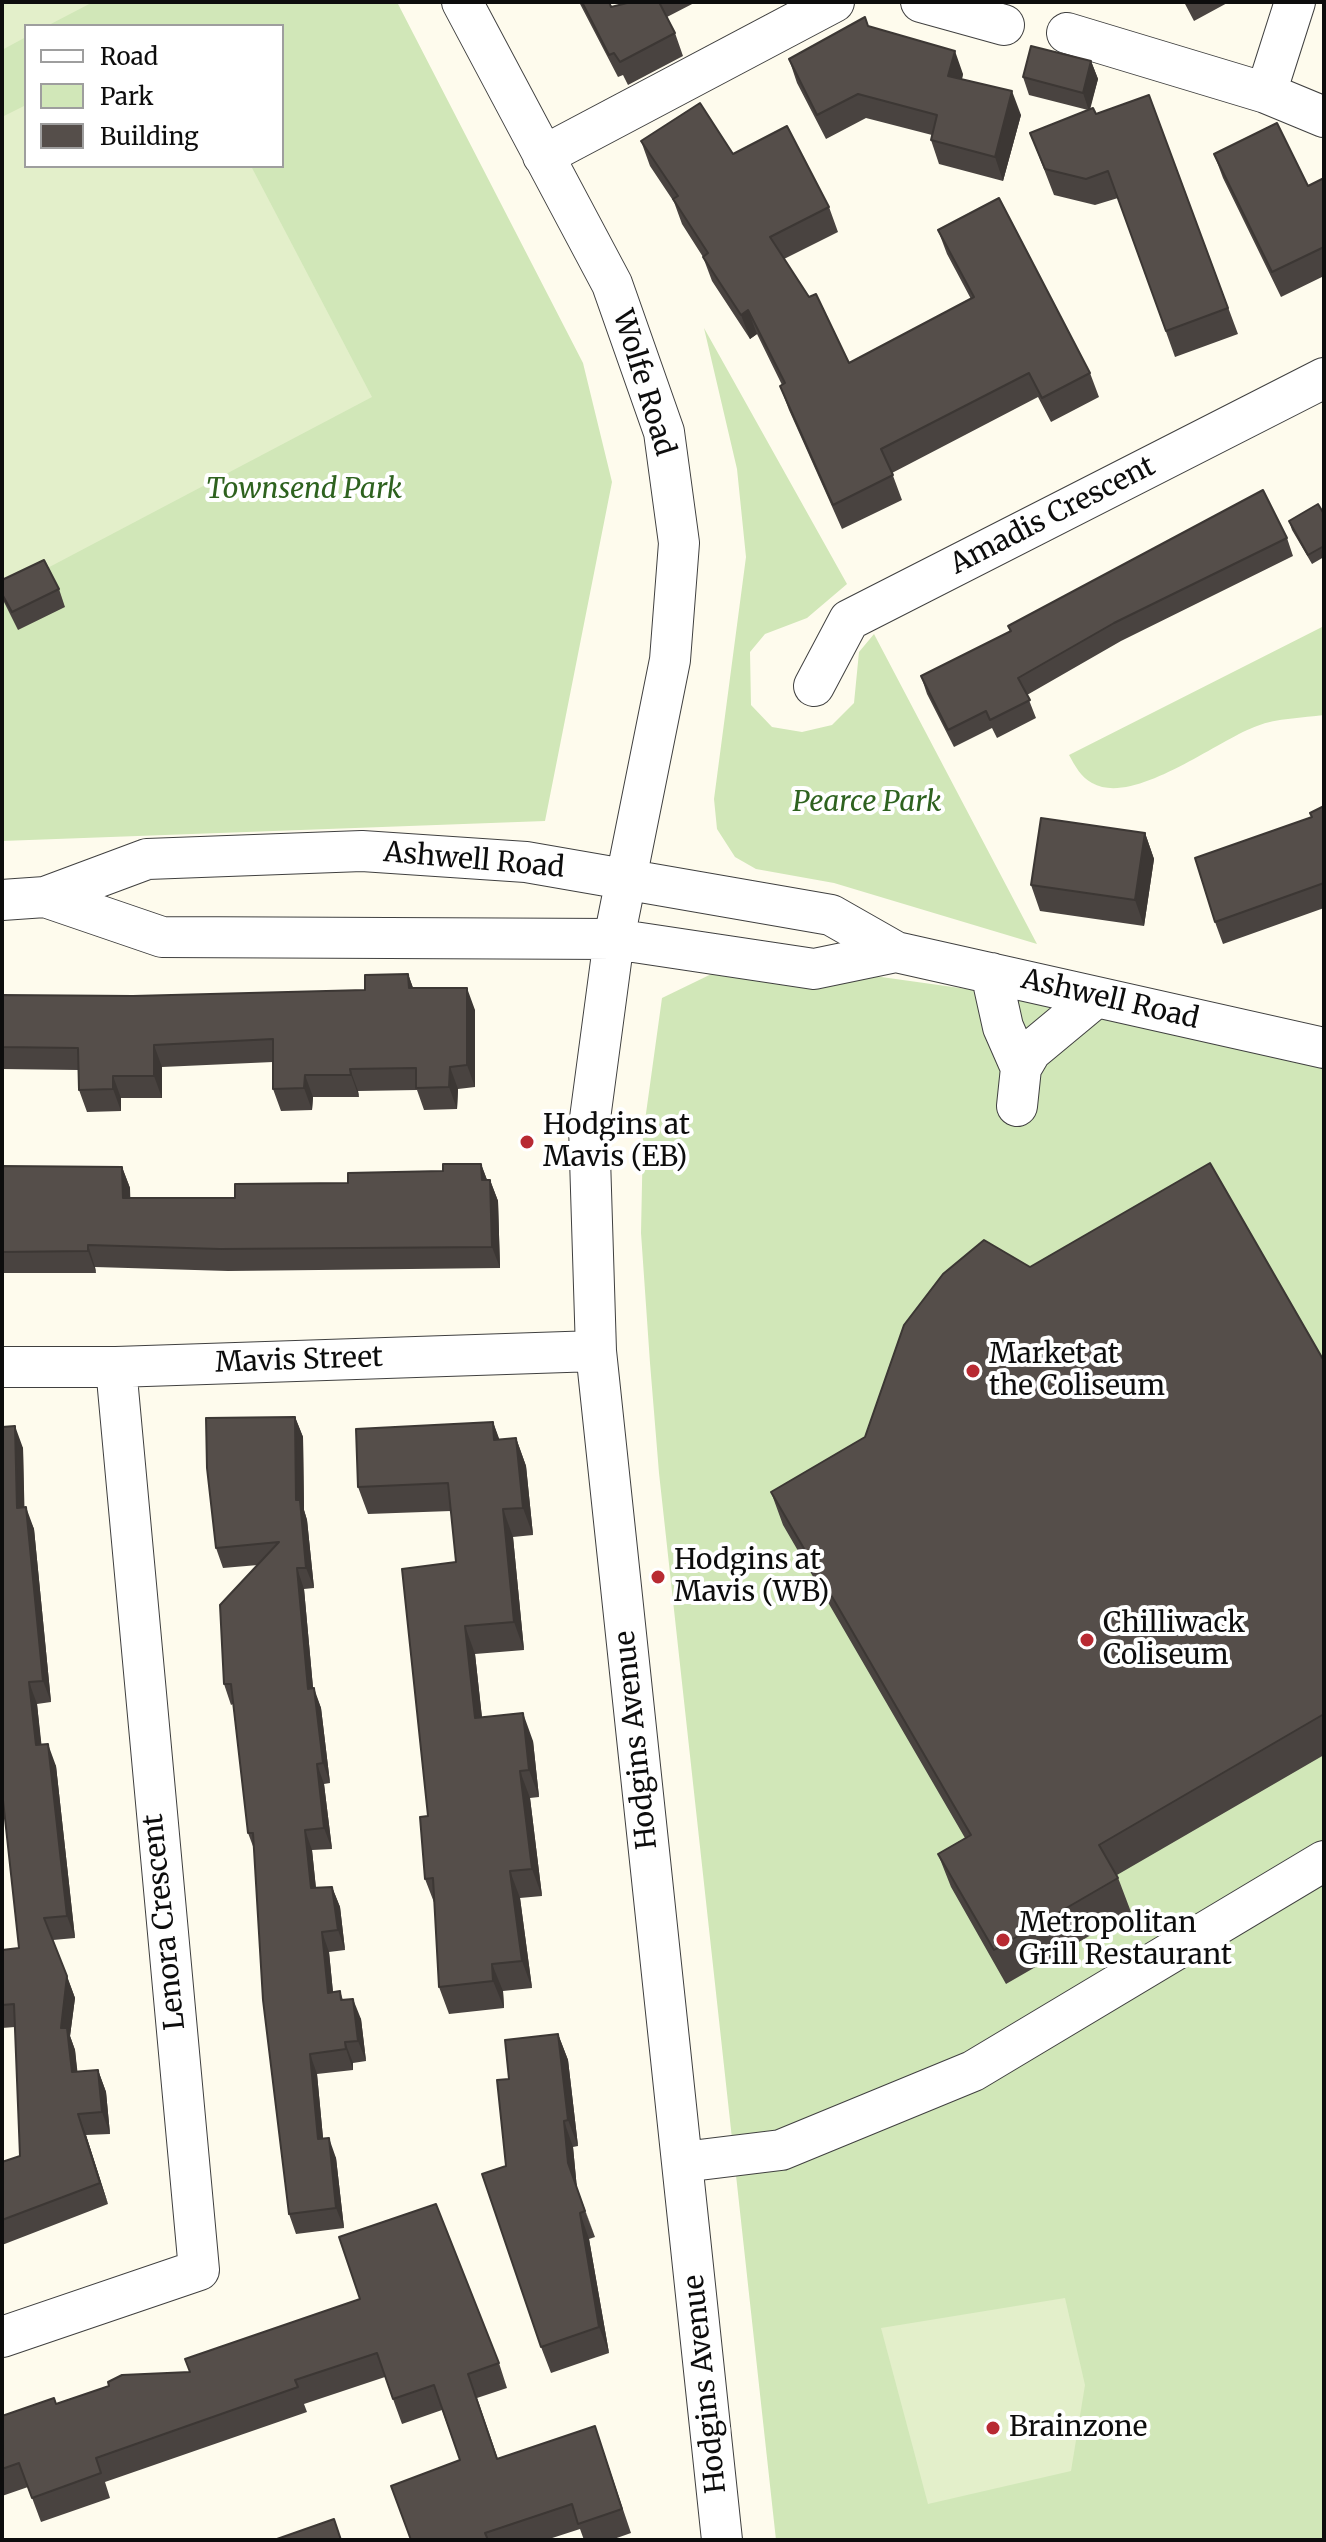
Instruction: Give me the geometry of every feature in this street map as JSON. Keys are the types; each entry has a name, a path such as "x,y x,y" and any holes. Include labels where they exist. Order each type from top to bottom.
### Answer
{"street":[{"name":"Wolfe Road","path":"462,2 612,284 664,432 679,543 670,660 614,939"},
{"path":"543,156 834,2"},
{"path":"921,2 1004,25"},
{"path":"1266,93 1295,2"},
{"path":"1067,33 1266,93 1324,117"},
{"name":"Amadis Crescent","path":"814,686 849,620 1324,378"},
{"name":"Ashwell Road","path":"2,900 45,897 147,859 362,851 526,862 625,876 831,915 896,952 1324,1048"},
{"name":"Ashwell Road","path":"45,897 162,937 614,939 814,969 896,952"},
{"name":"Hodgins Avenue","path":"614,939 589,1126 596,1351 722,2540"},
{"path":"991,973 1019,1087 1031,1051 1096,997"},
{"name":"Mavis Street","path":"2,1367 116,1367 596,1351"},
{"name":"Lenora Crescent","path":"2,2337 199,2270 116,1367"},
{"path":"683,2162 781,2150 973,2071 1324,1861"}],"green space":[{"name":"Townsend Park","path":"2,2 397,2 583,363 612,482 545,821 2,841"},
{"path":"2,2 93,2 51,24 24,24 24,38 2,50"},
{"path":"24,106 24,168 252,168 372,397 2,592 2,117"},
{"name":"Pearce Park","path":"704,328 847,584 807,618 765,634 750,652 751,705 772,727 802,732 832,725 854,703 859,652 874,634 1037,944 834,883 756,869 735,857 717,829 714,799 746,557 737,469"},
{"path":"1324,626 1324,715 1265,723 1240,733 1175,769 1130,786 1110,788 1092,783 1081,774 1069,755"},
{"path":"728,966 867,975 1096,1007 1324,1056 1324,2540 776,2540 659,1473 641,1233 643,1135 662,998"},
{"name":"Brainzone","path":"1065,2298 1085,2385 1071,2471 928,2504 881,2328"}],"building":[{"path":"582,2 609,2 611,7 631,2 659,2 675,33 620,62 614,53 609,55"},
{"path":"865,17 868,26 955,51 948,76 1012,91 995,157 931,140 937,115 858,94 817,115 789,59"},
{"path":"1031,46 1091,61 1083,93 1023,77"},
{"path":"1149,95 1228,308 1166,331 1108,171 1086,179 1045,169 1030,133 1093,108 1096,114"},
{"path":"700,103 733,154 787,126 829,207 770,237 809,297 816,294 849,363 974,297 938,230 999,198 1090,373 1042,398 1029,373 881,449 893,475 833,505 780,386 785,383 748,310 741,315 703,257 708,253 673,199 678,196 641,141"},
{"path":"1277,123 1308,186 1324,178 1324,247 1272,272 1214,154"},
{"path":"1263,490 1287,538 1114,623 1018,678 1030,700 990,720 986,711 948,730 921,676 1011,631 1008,626"},
{"path":"1318,504 1324,514 1324,546 1308,555 1289,521"},
{"path":"44,560 59,589 12,612 2,594 2,580"},
{"path":"1324,806 1324,883 1215,922 1195,858 1312,817 1310,813"},
{"path":"1041,818 1145,833 1135,900 1031,885"},
{"path":"408,974 409,988 467,988 467,1065 450,1067 449,1087 416,1088 416,1068 350,1069 351,1075 305,1075 304,1088 273,1089 273,1039 154,1045 154,1076 113,1076 113,1089 79,1090 78,1048 2,1047 2,995 133,996 365,990 365,975"},
{"name":"Chilliwack Coliseum","path":"1210,1163 1324,1361 1324,1714 1099,1845 1118,1878 994,1950 938,1854 971,1835 771,1492 865,1437 904,1325 943,1274 984,1240 1030,1267"},
{"path":"443,1164 481,1164 482,1180 490,1180 492,1247 220,1249 88,1245 88,1251 2,1252 2,1166 122,1167 123,1198 235,1198 235,1184 348,1183 348,1173 443,1171"},
{"path":"295,1417 296,1500 300,1500 306,1568 297,1568 308,1689 314,1688 323,1763 317,1764 324,1828 305,1830 311,1888 332,1887 338,1930 322,1932 328,1993 340,1991 341,2000 353,1999 358,2041 345,2042 346,2049 310,2054 318,2139 329,2138 336,2208 289,2214 263,2000 253,1833 248,1833 231,1684 224,1684 220,1605 279,1542 216,1548 207,1468 206,1418"},
{"path":"493,1422 494,1440 516,1438 523,1508 503,1509 514,1622 465,1626 475,1718 523,1713 529,1770 520,1771 532,1869 510,1871 522,1961 492,1964 493,1981 439,1987 433,1878 425,1879 420,1817 428,1816 402,1569 456,1562 448,1483 358,1487 356,1429"},
{"path":"15,1426 17,1508 26,1507 43,1681 29,1682 36,1745 48,1744 67,1916 44,1918 67,1976 61,2028 67,2028 72,2072 98,2070 102,2112 78,2114 100,2183 2,2220 2,2162 20,2156 14,2004 2,2005 2,1950 19,1948 2,1791 2,1427"},
{"path":"558,2034 568,2120 564,2121 568,2163 585,2211 580,2213 599,2327 541,2347 482,2174 506,2166 497,2080 509,2079 505,2040"},
{"path":"436,2204 499,2363 468,2374 497,2459 595,2426 622,2509 578,2524 572,2504 485,2533 488,2540 411,2540 391,2486 460,2460 434,2385 393,2399 377,2353 295,2380 298,2387 96,2458 101,2473 32,2498 19,2463 2,2469 2,2416 54,2398 56,2404 109,2386 108,2382 122,2375 190,2372 185,2359 360,2299 339,2237"},
{"path":"334,2519 341,2540 277,2539"}],"place":[{"name":"Hodgins at Mavis (EB)","path":"527,1142"},
{"name":"Market at the Coliseum","path":"973,1371"},
{"name":"Hodgins at Mavis (WB)","path":"658,1577"},
{"name":"Chilliwack Coliseum","path":"1087,1640"},
{"name":"Metropolitan Grill Restaurant","path":"1003,1940"},
{"name":"Brainzone","path":"993,2428"}]}
